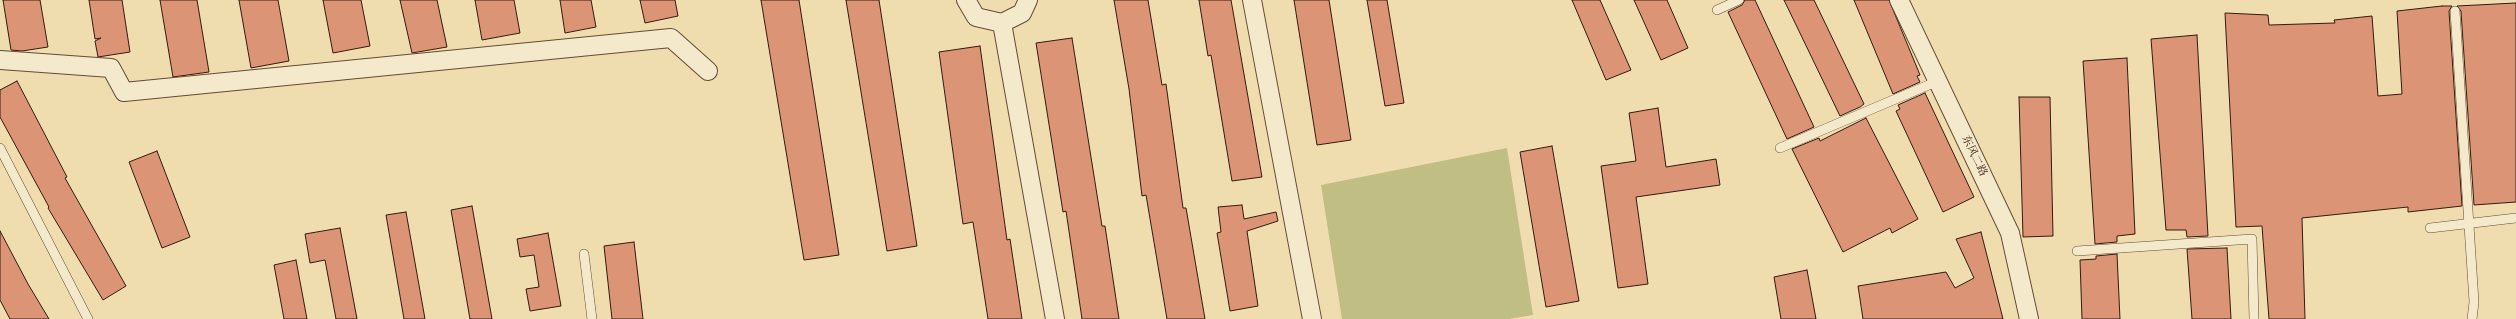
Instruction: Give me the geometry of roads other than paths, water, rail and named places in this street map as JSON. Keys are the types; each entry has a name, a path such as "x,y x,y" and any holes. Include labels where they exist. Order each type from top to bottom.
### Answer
{"street":[{"path":"966,0 976,17 1002,23 1022,13 1028,0"},
{"path":"1252,0 1312,319"},
{"name":"东风二路","path":"1899,0 2010,233 2029,319"},
{"path":"1002,23 1055,319"},
{"path":"0,60 111,68 124,92 671,38 708,71"}],"lane":[{"path":"1716,10 1739,0"},
{"path":"2455,11 2474,302 2472,319"},
{"path":"1780,148 1938,81"},
{"path":"0,148 88,319"},
{"path":"2430,228 2516,218"},
{"path":"2077,251 2252,239 2254,319"},
{"path":"584,254 592,319"}]}
